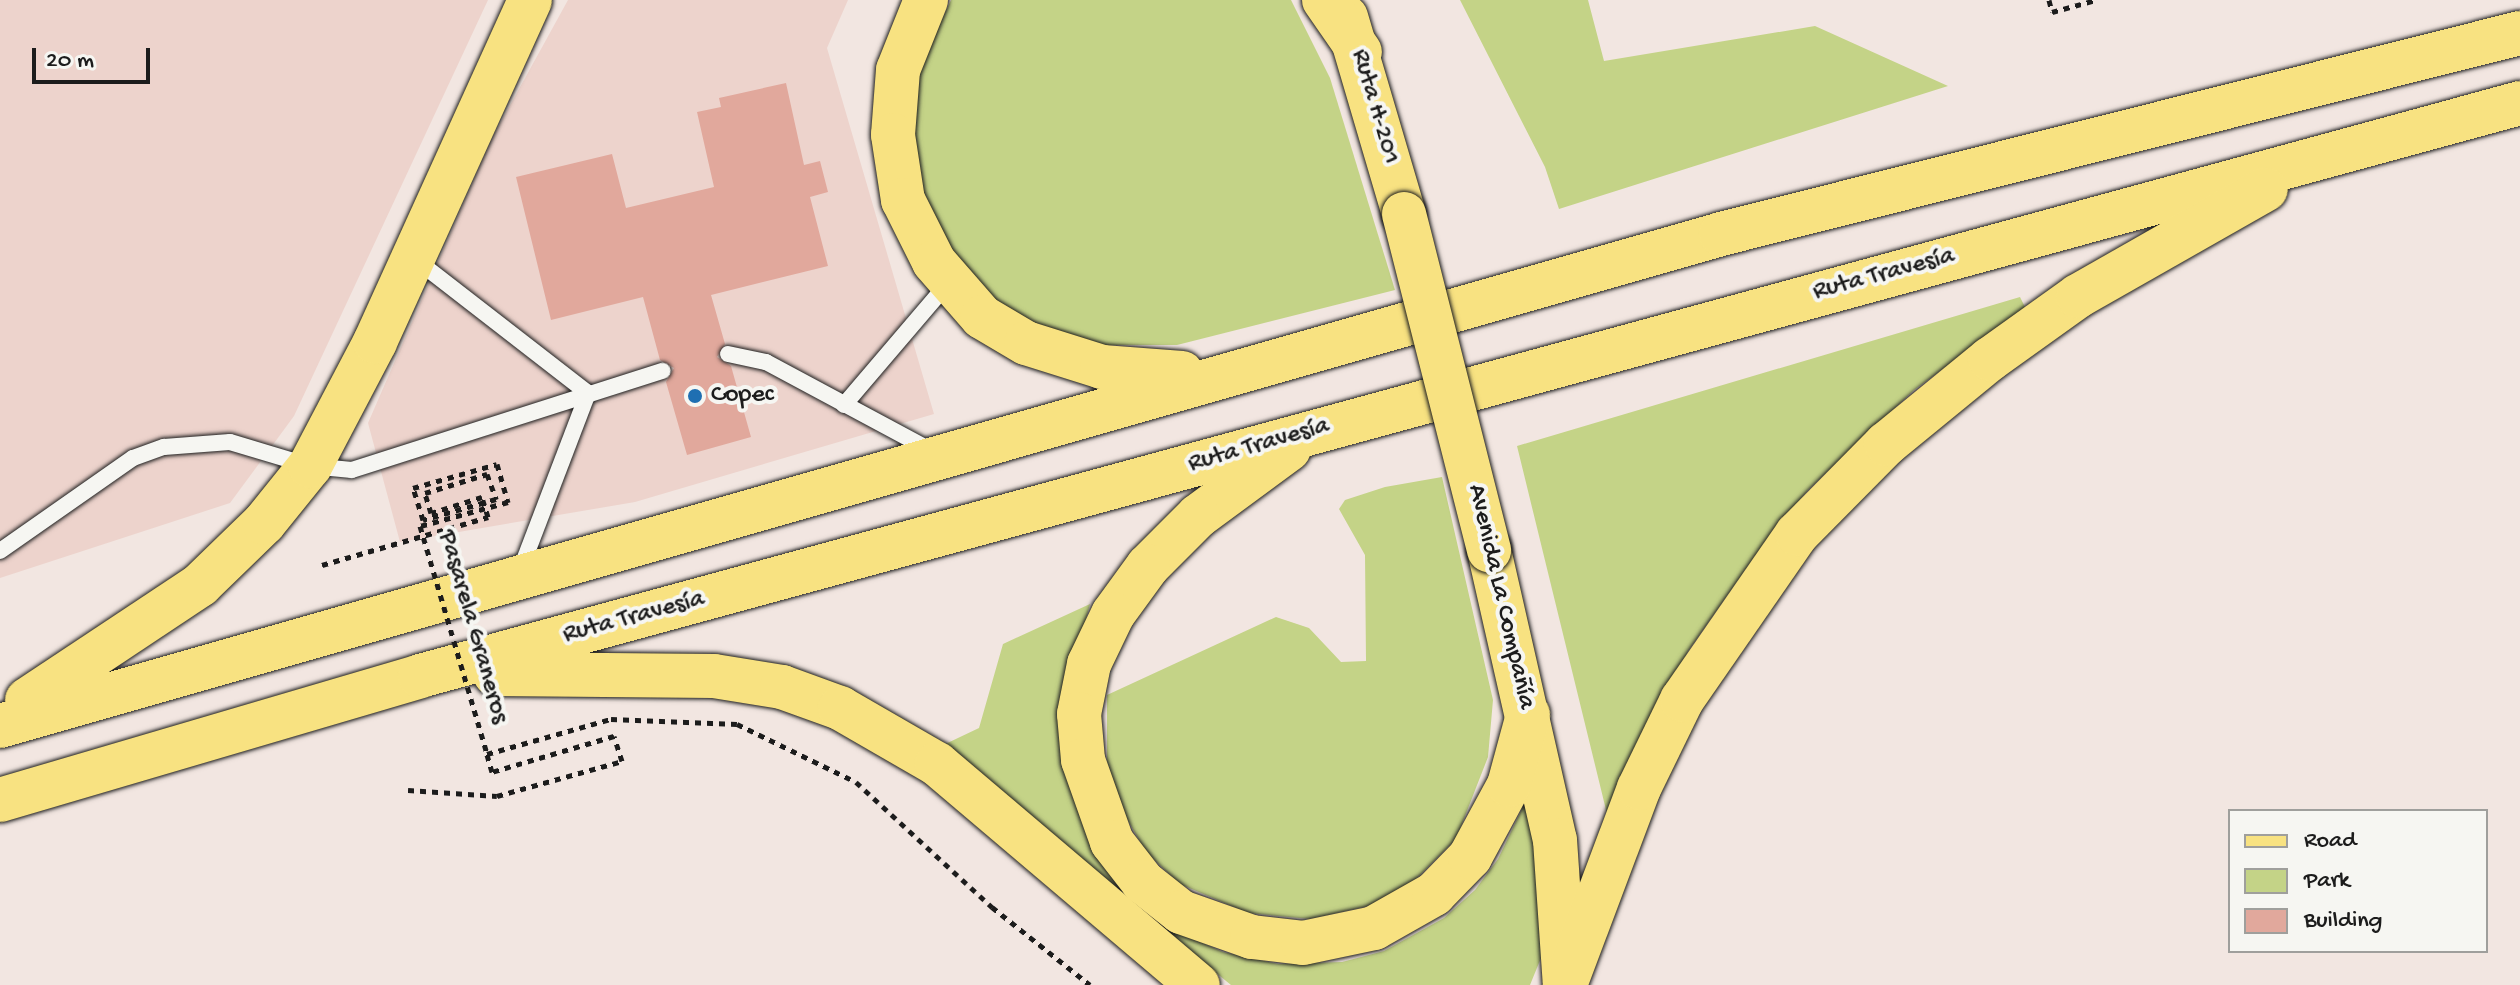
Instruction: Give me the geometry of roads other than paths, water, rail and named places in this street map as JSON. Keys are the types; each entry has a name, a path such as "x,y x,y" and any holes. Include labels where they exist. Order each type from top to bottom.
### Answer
{"main road":[{"path":"0,715 120,644 200,585 264,523 310,466 413,258 530,0"},
{"path":"926,0 898,70 893,135 903,200 949,282 1002,332 1076,362 1137,372 1240,367"},
{"path":"1324,0 1360,52"},
{"name":"Ruta H-201","path":"1339,0 1360,52 1404,214"},
{"path":"0,726 1240,367 1882,191 2520,33"},
{"name":"Ruta Travesía","path":"0,800 420,676 2520,103"},
{"path":"1565,985 1639,788 1682,700 1770,568 1816,513 1919,415 2078,296 2332,153"},
{"name":"Avenida La Compañía","path":"1404,214 1489,550 1555,840 1565,985"},
{"path":"1315,431 1170,542 1130,588 1100,639 1083,686 1079,737 1101,818 1128,864 1181,912 1228,931 1303,943 1374,928 1434,894 1470,857 1509,785 1528,715"},
{"path":"420,676 589,671 701,675 782,687 840,708 937,764 1198,985"}],"lane":[{"path":"413,258 588,393"},
{"path":"844,405 949,282"},
{"path":"728,354 766,362 941,455"},
{"path":"0,551 133,458 164,447 230,442 310,466 352,470 663,371"},
{"path":"519,575 588,393"}],"place":[{"name":"Copec","path":"695,396"}]}
